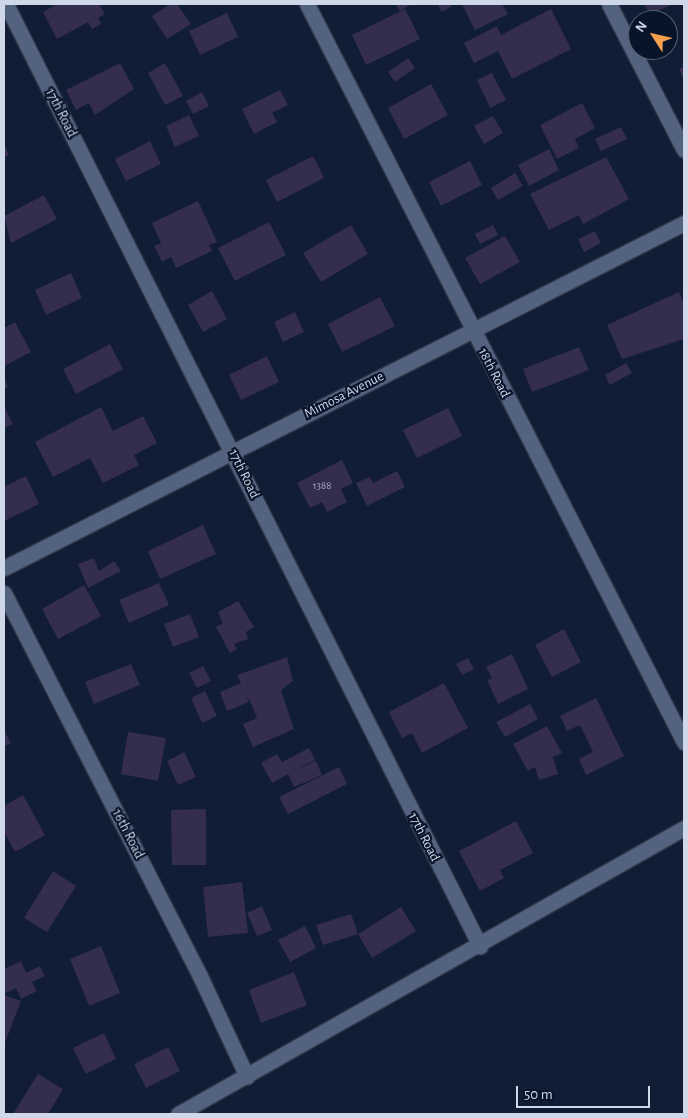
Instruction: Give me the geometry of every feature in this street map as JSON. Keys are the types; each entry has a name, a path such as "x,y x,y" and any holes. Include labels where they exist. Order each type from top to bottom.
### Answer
{"street":[{"name":"17th Road","path":"6,4 233,451 480,946"},
{"name":"18th Road","path":"306,4 684,742"},
{"path":"609,4 684,150"},
{"name":"Mimosa Avenue","path":"4,568 684,223"},
{"name":"16th Road","path":"4,593 200,976 247,1077"},
{"path":"178,1114 480,946 684,828"}],"building":[{"path":"57,4 99,4 105,14 98,18 101,24 92,29 88,22 57,39 43,12"},
{"path":"170,4 177,4 191,24 167,39 152,16"},
{"path":"395,4 411,4 400,11"},
{"path":"437,4 450,4 452,6 442,12"},
{"path":"462,4 502,4 508,14 475,30"},
{"path":"644,4 673,4 660,10 647,10"},
{"path":"405,9 420,39 366,65 352,35"},
{"path":"551,9 571,49 512,79 498,51 474,63 464,43 497,26 501,35"},
{"path":"227,13 238,37 200,55 189,31"},
{"path":"408,58 415,68 395,82 388,72"},
{"path":"120,63 134,89 95,115 89,103 76,110 66,90"},
{"path":"165,63 183,96 165,105 148,73"},
{"path":"684,66 684,81 679,69"},
{"path":"492,73 506,100 490,108 477,80"},
{"path":"431,84 448,115 404,139 388,108"},
{"path":"280,90 288,105 272,113 277,122 254,134 242,109"},
{"path":"202,92 209,106 193,114 186,101"},
{"path":"582,103 595,128 575,139 579,148 557,159 540,125"},
{"path":"189,115 199,136 175,147 166,126"},
{"path":"493,116 503,133 484,144 474,126"},
{"path":"621,127 627,139 601,151 595,139"},
{"path":"150,141 161,164 126,181 115,159"},
{"path":"4,144 9,155 4,158"},
{"path":"549,149 559,170 529,186 518,165"},
{"path":"313,156 324,178 277,202 266,180"},
{"path":"606,157 629,199 583,224 579,215 549,230 530,194"},
{"path":"470,161 482,185 441,206 429,182"},
{"path":"515,173 523,186 498,200 491,188"},
{"path":"44,195 57,219 11,243 4,216"},
{"path":"198,201 217,242 209,245 212,251 176,268 171,257 162,262 154,246 161,243 152,223"},
{"path":"269,222 286,255 235,281 218,248"},
{"path":"351,225 368,254 321,282 303,253"},
{"path":"493,225 498,235 480,244 475,234"},
{"path":"595,231 601,243 584,252 578,239"},
{"path":"505,236 520,262 480,284 465,258"},
{"path":"71,273 82,298 46,315 35,290"},
{"path":"212,291 227,319 203,332 188,305"},
{"path":"679,292 684,304 684,339 622,359 607,325"},
{"path":"380,297 395,326 342,352 328,324"},
{"path":"295,312 304,332 283,342 274,322"},
{"path":"15,322 31,352 4,366 4,328"},
{"path":"110,344 123,369 76,394 63,369"},
{"path":"579,347 589,370 532,392 523,369"},
{"path":"267,356 279,382 241,400 229,375"},
{"path":"626,363 632,373 610,385 605,375"},
{"path":"4,378 8,387 4,389"},
{"path":"4,406 13,424 4,428"},
{"path":"101,407 113,431 143,416 157,443 134,455 139,465 103,483 90,458 53,477 35,442"},
{"path":"448,408 462,436 417,458 403,430"},
{"path":"342,460 353,483 341,489 347,502 327,512 322,502 310,508 297,483"},
{"path":"397,471 405,487 367,506 356,483 370,477 373,483"},
{"path":"26,476 39,504 4,521 4,487"},
{"path":"203,525 216,554 160,579 148,551"},
{"path":"94,558 99,571 114,561 121,571 88,588 78,564"},
{"path":"159,583 169,605 129,623 119,600"},
{"path":"84,585 101,616 58,639 42,609"},
{"path":"238,601 254,627 246,632 248,639 234,644 237,649 230,653 216,627 223,623 218,612"},
{"path":"190,614 199,637 173,647 164,624"},
{"path":"564,629 581,662 552,677 535,645"},
{"path":"512,654 528,689 498,704 487,680 492,678 486,667"},
{"path":"287,657 293,681 281,690 294,729 253,747 243,724 257,718 250,701 246,696 249,702 227,711 220,692 241,683 237,675"},
{"path":"468,658 474,669 462,675 456,664"},
{"path":"131,664 140,685 94,704 85,682"},
{"path":"203,666 211,681 197,688 189,673"},
{"path":"444,683 468,728 422,753 412,733 402,738 389,712"},
{"path":"205,691 217,716 202,723 191,698"},
{"path":"596,698 624,756 586,775 579,759 593,752 580,725 567,731 560,716"},
{"path":"530,704 538,719 505,737 496,722"},
{"path":"547,726 562,753 553,757 558,774 539,780 535,767 528,771 513,744"},
{"path":"4,731 11,743 4,747"},
{"path":"128,732 166,738 158,781 121,774"},
{"path":"309,748 315,760 294,771 316,761 322,775 294,787 288,774 272,783 261,763 277,754 282,762"},
{"path":"184,752 196,777 178,785 167,761"},
{"path":"339,767 347,784 288,814 279,797"},
{"path":"23,795 45,835 15,852 4,832 4,806"},
{"path":"206,809 206,865 172,865 171,810"},
{"path":"516,821 533,853 500,870 504,878 480,891 459,851"},
{"path":"53,871 76,886 47,932 24,918"},
{"path":"242,882 248,933 208,937 203,887"},
{"path":"262,906 272,930 257,936 247,913"},
{"path":"401,907 416,931 372,958 358,934"},
{"path":"351,914 358,934 323,945 316,925"},
{"path":"305,926 316,948 290,962 278,940"},
{"path":"101,946 120,993 89,1006 70,959"},
{"path":"21,961 26,973 40,966 45,976 32,982 37,991 21,999 16,988 6,993 4,988 4,969"},
{"path":"294,972 307,1005 261,1023 249,990"},
{"path":"4,995 21,1001 4,1045"},
{"path":"104,1033 116,1059 86,1074 73,1048"},
{"path":"168,1047 180,1071 146,1088 134,1064"},
{"path":"38,1074 63,1089 48,1114 13,1114"}]}
